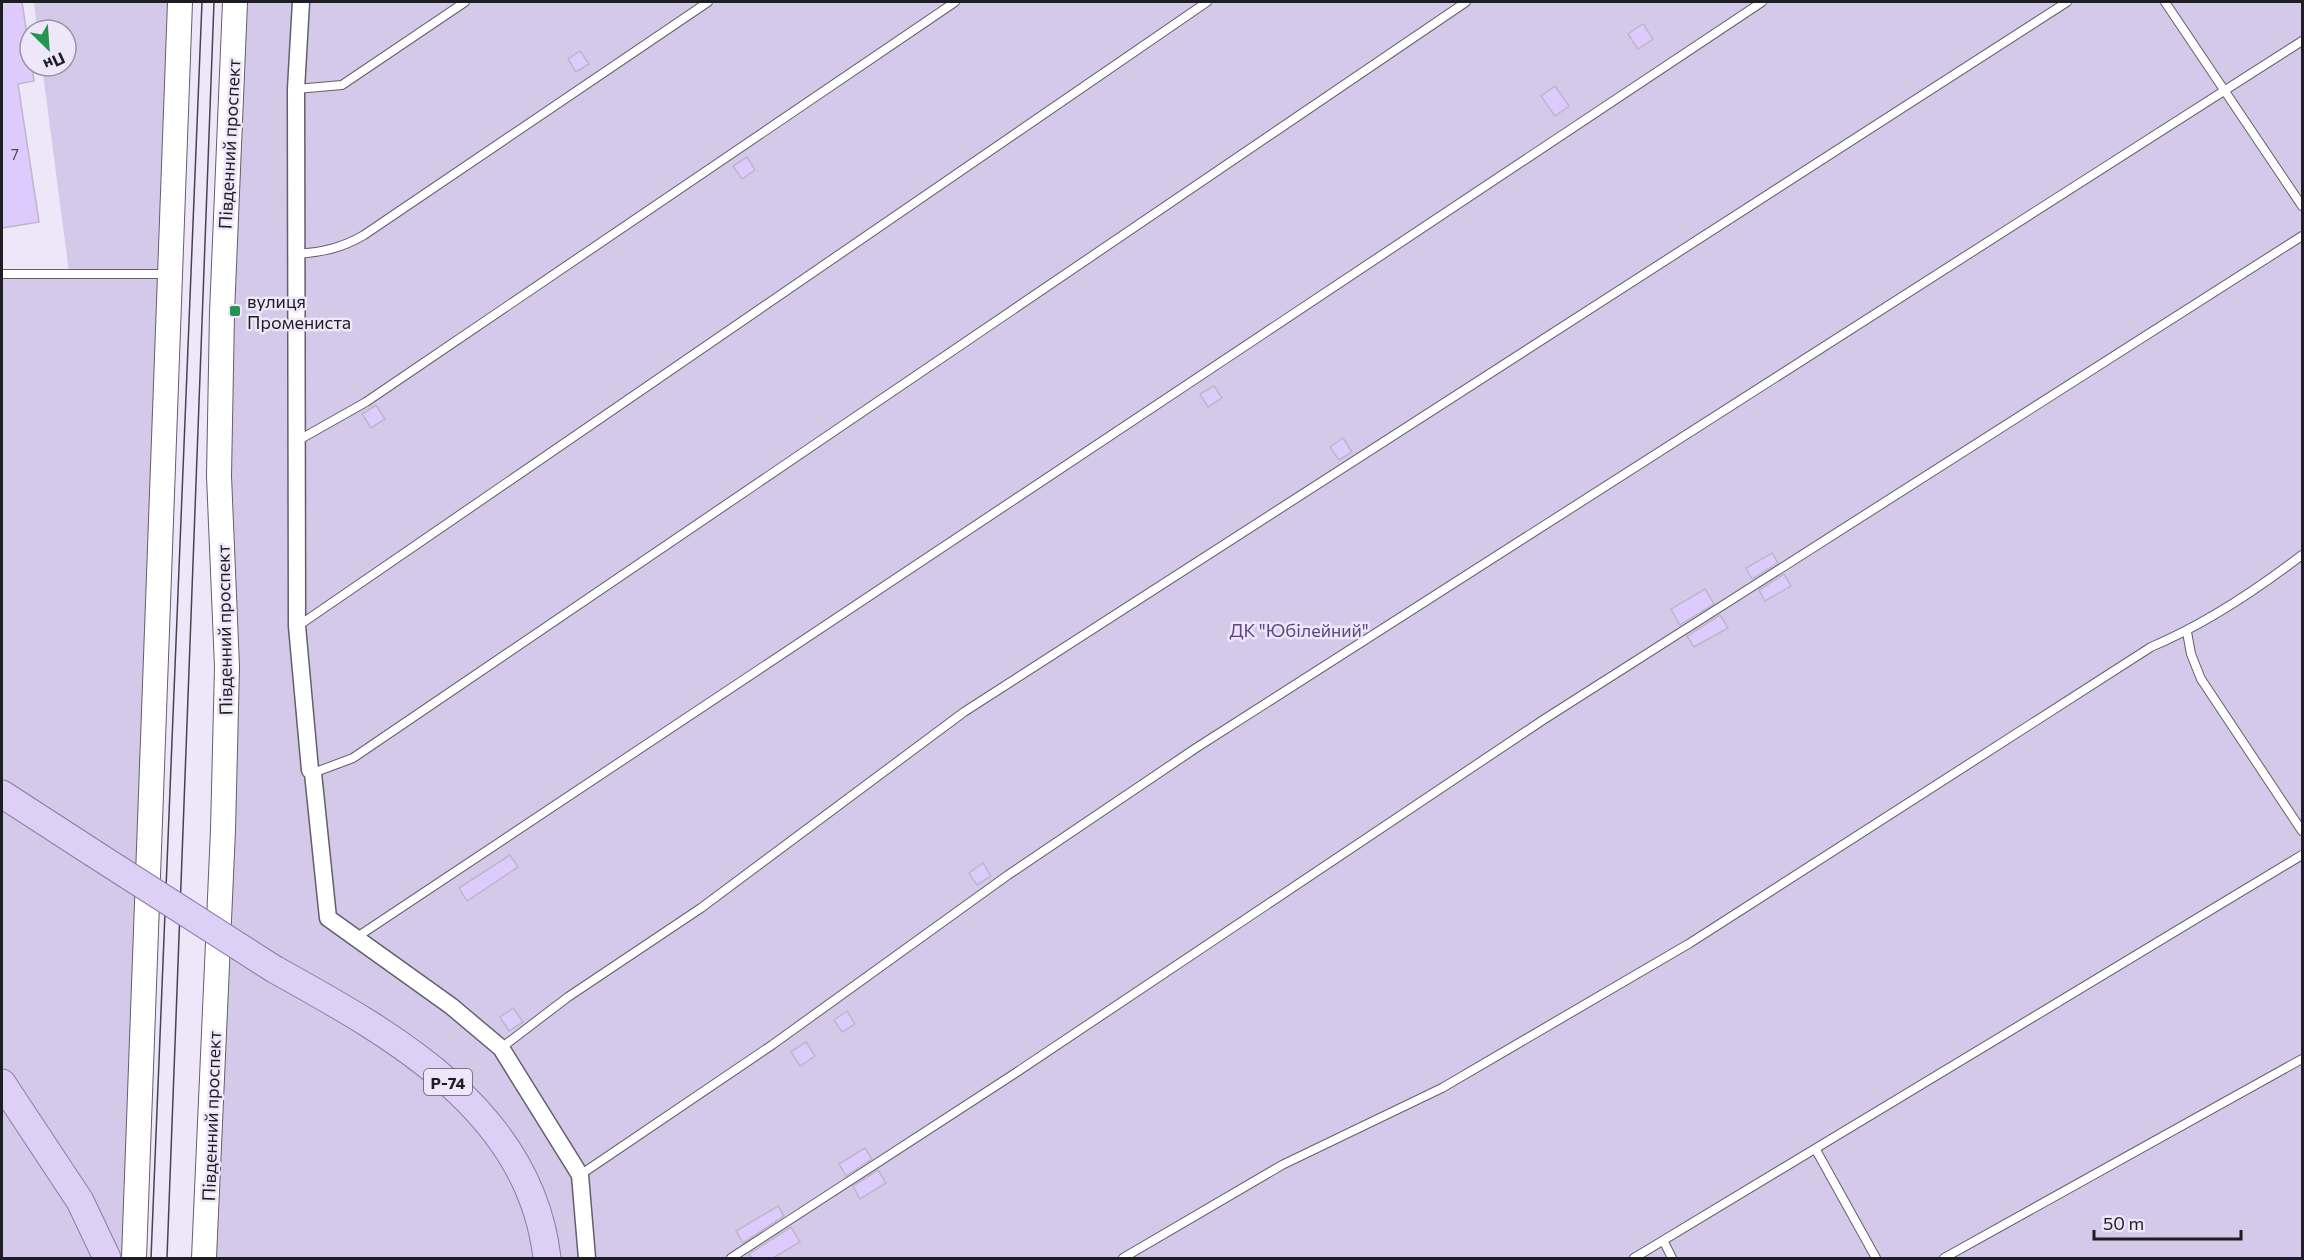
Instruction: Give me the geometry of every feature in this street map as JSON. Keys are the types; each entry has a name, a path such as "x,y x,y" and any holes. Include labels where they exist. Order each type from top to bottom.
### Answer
{"main road":[{"path":"134,1258 168,274 180,2"},
{"name":"Південний проспект","path":"204,1258 223,830 227,667 219,464 222,313 236,2"},
{"name":"Р-74","path":"2,794 274,969 372,1027 436,1071 474,1106 507,1147 532,1194 544,1236 547,1258"},
{"path":"2,1083 80,1202 108,1258"}],"street":[{"path":"301,2 296,89 297,626 328,918 451,1006 501,1048 580,1175 587,1258"}],"lane":[{"path":"296,89 342,85 465,2"},
{"path":"297,254 323,252 345,246 364,235 708,2"},
{"path":"297,441 366,402 955,2"},
{"path":"297,626 1207,2"},
{"path":"311,771 353,758 1466,2"},
{"path":"357,937 1762,2"},
{"path":"501,1048 568,997 701,908 964,712 2067,2"},
{"path":"2165,2 2302,206"},
{"path":"580,1175 772,1045 1008,875 1196,748 2302,41"},
{"path":"731,1258 994,1087 1543,720 2302,237"},
{"path":"2,274 168,274"},
{"path":"1123,1258 1282,1165 1442,1088 1690,943 2151,647 2187,632 2267,582 2302,555"},
{"path":"2187,632 2191,654 2201,679 2302,831"},
{"path":"1634,1258 2302,855"},
{"path":"1944,1258 2302,1059"},
{"path":"1816,1150 1876,1258"},
{"path":"1664,1242 1672,1258"}],"green space":[{"path":"34,2 180,2 133,1258 2,1258 2,274 69,272 44,78 78,78 78,18 36,18"},
{"name":"ДК \"Юбілейний\"","path":"235,2 2302,2 2302,1258 204,1258"}],"building":[{"path":"2,2 22,2 24,18 18,18 18,78 34,78 34,81 18,84 39,222 2,228"},
{"path":"1643,24 1653,39 1638,49 1628,34"},
{"path":"580,51 589,64 576,72 568,59"},
{"path":"1555,86 1569,106 1555,116 1541,96"},
{"path":"747,157 755,170 742,179 733,166"},
{"path":"1214,386 1222,398 1208,407 1200,394"},
{"path":"376,405 385,419 371,428 362,414"},
{"path":"1343,438 1352,452 1339,460 1330,447"},
{"path":"1772,553 1778,563 1752,579 1746,568"},
{"path":"1784,574 1791,586 1765,601 1759,590"},
{"path":"1705,589 1714,604 1680,625 1671,609"},
{"path":"1720,615 1728,628 1694,647 1687,636"},
{"path":"510,855 518,867 467,901 459,888"},
{"path":"983,863 991,876 977,885 969,873"},
{"path":"513,1008 523,1022 509,1031 500,1017"},
{"path":"847,1011 855,1024 842,1032 834,1020"},
{"path":"806,1042 815,1056 800,1066 791,1052"},
{"path":"865,1148 872,1159 846,1176 839,1164"},
{"path":"878,1170 886,1183 860,1199 853,1186"},
{"path":"778,1206 784,1216 743,1243 736,1231"},
{"path":"791,1227 800,1242 773,1258 752,1258 749,1254"}],"tram line":[{"path":"151,1258 202,2"},
{"path":"167,1258 214,2"}],"place":[{"name":"вулиця Промениста","path":"235,311"}]}
